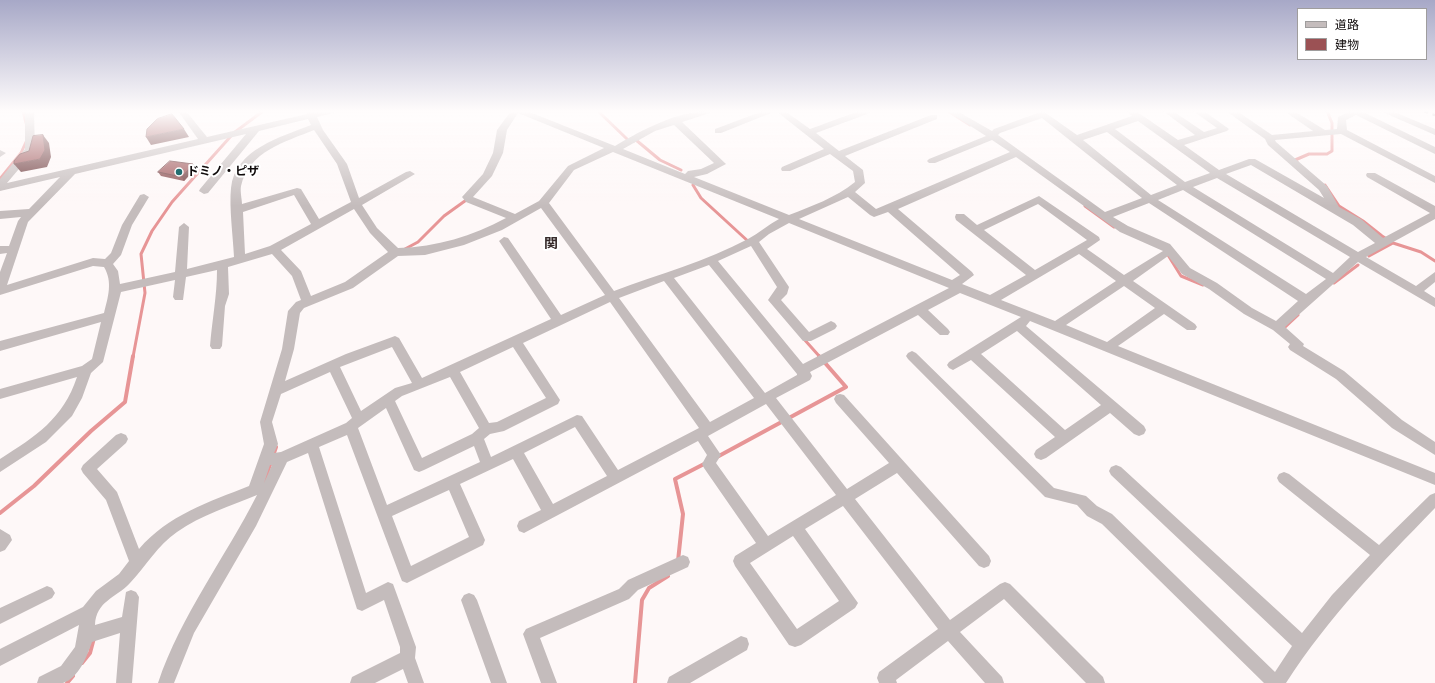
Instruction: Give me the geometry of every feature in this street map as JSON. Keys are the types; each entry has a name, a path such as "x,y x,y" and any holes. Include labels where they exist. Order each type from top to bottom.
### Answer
{"street":[{"path":"1,187 30,150 31,143"},
{"path":"1,187 191,143"},
{"path":"204,191 244,143"},
{"path":"240,259 236,210 236,187 243,167 260,150 273,143"},
{"path":"328,143 342,163 357,205 378,236 396,252"},
{"path":"500,143 498,152 487,176 468,198 496,212 516,218"},
{"path":"602,143 1435,479"},
{"path":"166,683 172,664 205,598 240,541 271,483 273,459 266,422 279,389 288,349 294,311 300,305 349,285 396,252 425,250 460,242 516,218 543,203 571,168 625,143"},
{"path":"687,178 692,173 703,172 721,164 699,143"},
{"path":"0,658 88,612 101,596 124,579 150,546 172,527 205,510 254,490 273,459 312,445 355,423 399,392 420,385 612,296 711,260 751,242 767,230 789,218 850,193 860,183 858,170 821,143"},
{"path":"786,169 861,143"},
{"path":"932,161 977,143"},
{"path":"999,143 1124,229 1166,246 1186,271 1213,286 1248,311 1280,330 1296,345 1294,347 1340,375 1397,424 1435,450"},
{"path":"1080,143 1150,199 1306,300"},
{"path":"1127,143 1184,186 1334,279"},
{"path":"1271,143 1324,188 1336,210"},
{"path":"1355,143 1435,180"},
{"path":"1419,143 1435,151"},
{"path":"1178,144 1217,173 1435,303"},
{"path":"850,193 874,213 890,208 1015,154"},
{"path":"1104,216 1252,161 1357,222 1386,241"},
{"path":"0,290 23,221 73,170"},
{"path":"116,289 222,265 274,249 357,205 410,174"},
{"path":"1280,330 1306,300 1334,279 1358,257 1414,227 1435,213 1371,176"},
{"path":"236,210 297,191 318,226"},
{"path":"0,290 93,262 107,263 116,255 127,225 144,197"},
{"path":"976,230 1039,199 1095,240 991,300"},
{"path":"543,203 612,296 704,432 714,454 709,464 766,545"},
{"path":"890,208 968,275 957,282 957,287"},
{"path":"0,215 32,212"},
{"path":"960,217 1035,276"},
{"path":"179,297 184,228"},
{"path":"504,241 559,321"},
{"path":"751,242 783,287 784,291 774,300 807,338 831,326"},
{"path":"0,250 14,249"},
{"path":"274,249 297,274 308,302"},
{"path":"1079,249 1191,327"},
{"path":"1056,326 1164,255"},
{"path":"524,526 704,432 806,376 711,260"},
{"path":"0,394 86,370 97,362 116,289 112,271 107,263"},
{"path":"216,346 219,306 223,294 222,265"},
{"path":"666,276 766,398 786,419 948,630 996,683"},
{"path":"1416,292 1435,276"},
{"path":"801,371 920,309 957,287"},
{"path":"1108,347 1164,308"},
{"path":"920,309 944,332"},
{"path":"0,346 108,316"},
{"path":"953,365 1031,316"},
{"path":"1017,325 1138,430"},
{"path":"279,389 333,364 395,341 420,385"},
{"path":"388,400 419,466 481,434 499,427 554,400 515,341"},
{"path":"972,353 1065,438"},
{"path":"912,356 1050,493 1081,500 1092,511 1107,519 1276,683 1302,644 1324,615 1435,499"},
{"path":"333,364 355,423 384,513 407,576 478,540 452,481"},
{"path":"0,466 43,439 63,417 74,402 86,370"},
{"path":"453,370 481,434 488,465"},
{"path":"840,399 984,561"},
{"path":"1042,454 1110,406"},
{"path":"384,513 488,465 577,420 616,478"},
{"path":"121,439 88,469 112,496 137,562"},
{"path":"312,445 362,604 388,590 408,647 407,658 416,683"},
{"path":"515,451 550,512"},
{"path":"795,527 850,603 795,639 740,561 845,496 898,465"},
{"path":"1116,471 1302,644"},
{"path":"1284,478 1381,555"},
{"path":"0,536 5,540 0,545"},
{"path":"549,683 531,634 624,594 634,585 680,563"},
{"path":"889,683 885,678 1005,589 1096,683"},
{"path":"0,616 47,593"},
{"path":"124,683 131,597"},
{"path":"468,600 499,683"},
{"path":"45,683 68,678 91,634 88,612"},
{"path":"91,634 129,622"},
{"path":"675,683 741,644"},
{"path":"358,683 407,658"}],"building":[{"path":"31,143 44,143 45,150 40,159 14,164 14,161 20,154 29,151"},
{"path":"170,161 193,164 182,177 158,172"}],"waterway":[{"path":"0,179 21,153 26,143"},
{"path":"133,357 145,293 141,254 152,231 172,202 225,143"},
{"path":"639,143 660,160 681,170"},
{"path":"1297,162 1295,160 1309,154 1327,154 1332,151 1332,143"},
{"path":"693,185 701,198 750,243"},
{"path":"1325,185 1339,206 1393,243"},
{"path":"405,249 418,242 444,216 469,198"},
{"path":"1085,206 1114,227"},
{"path":"1369,256 1393,243"},
{"path":"1393,243 1421,252 1435,261"},
{"path":"1168,255 1181,276 1203,285"},
{"path":"1334,283 1358,265"},
{"path":"1282,330 1298,315"},
{"path":"803,338 820,357"},
{"path":"0,513 34,486 91,431 125,402 133,356"},
{"path":"717,457 846,387 819,356"},
{"path":"263,485 276,447"},
{"path":"678,561 683,514 675,479 706,463"},
{"path":"635,683 642,600 649,588 668,576"},
{"path":"82,663 90,653 94,638"},
{"path":"67,683 73,676"}],"place":[{"name":"ドミノ・ピザ","path":"179,172"}],"district":[{"name":"関","path":"551,245"}]}
